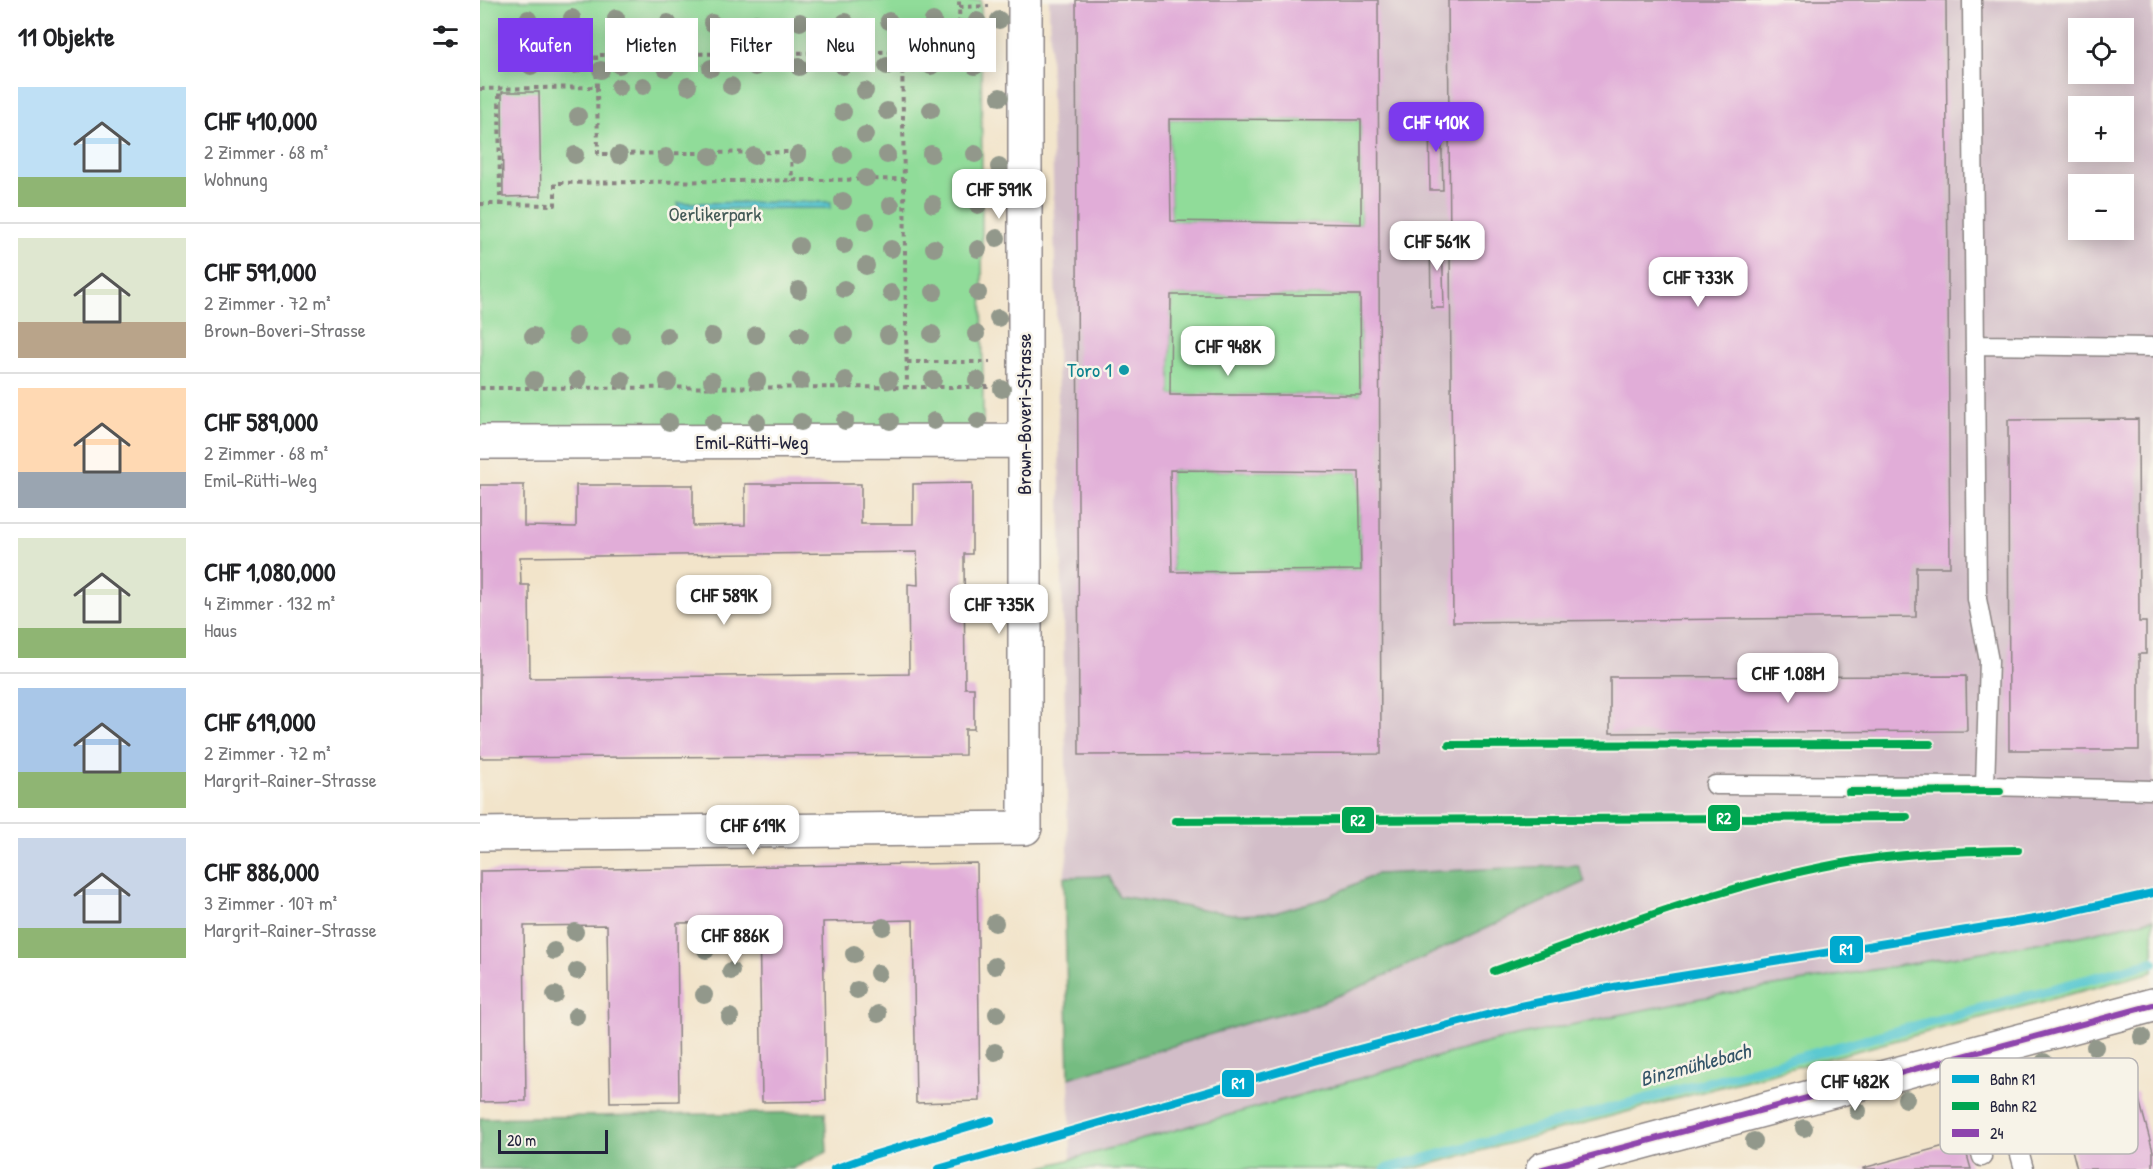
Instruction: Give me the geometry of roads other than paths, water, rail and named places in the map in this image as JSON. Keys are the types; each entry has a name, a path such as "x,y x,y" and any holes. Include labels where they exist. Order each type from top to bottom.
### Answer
{"street":[{"name":"Brown-Boveri-Strasse","path":"480,834 1025,828 1025,0"},
{"name":"Emil-Rütti-Weg","path":"480,442 1024,441"},
{"path":"1960,1058 2153,1005"},
{"path":"1543,1169 1940,1063"}],"lane":[{"path":"1972,0 1977,599 1989,661 1985,786"},
{"path":"1975,345 2153,347"},
{"path":"1715,785 1985,786 2153,790"},
{"path":"1991,1049 1993,1058"},
{"path":"2020,1154 2024,1169"}],"water":[{"path":"831,202 830,208 679,209 678,203"}],"waterway":[{"name":"Binzmühlebach","path":"1386,1169 2153,962"}],"rail line":[{"name":"R2","path":"1449,745 1930,744"},
{"name":"R2","path":"1849,792 2000,791"},
{"name":"R2","path":"1175,821 1907,817"},
{"name":"R2","path":"1494,971 1621,925 1707,897 1793,873 1882,857 2018,850"},
{"name":"R1","path":"938,1169 1329,1057 1520,1006 1619,986 2041,918 2153,893"},
{"name":"R1","path":"834,1169 991,1120"}],"place":[{"name":"Toro 1","path":"1124,370"}],"park label":[{"name":"Oerlikerpark","path":"715,214"}]}
